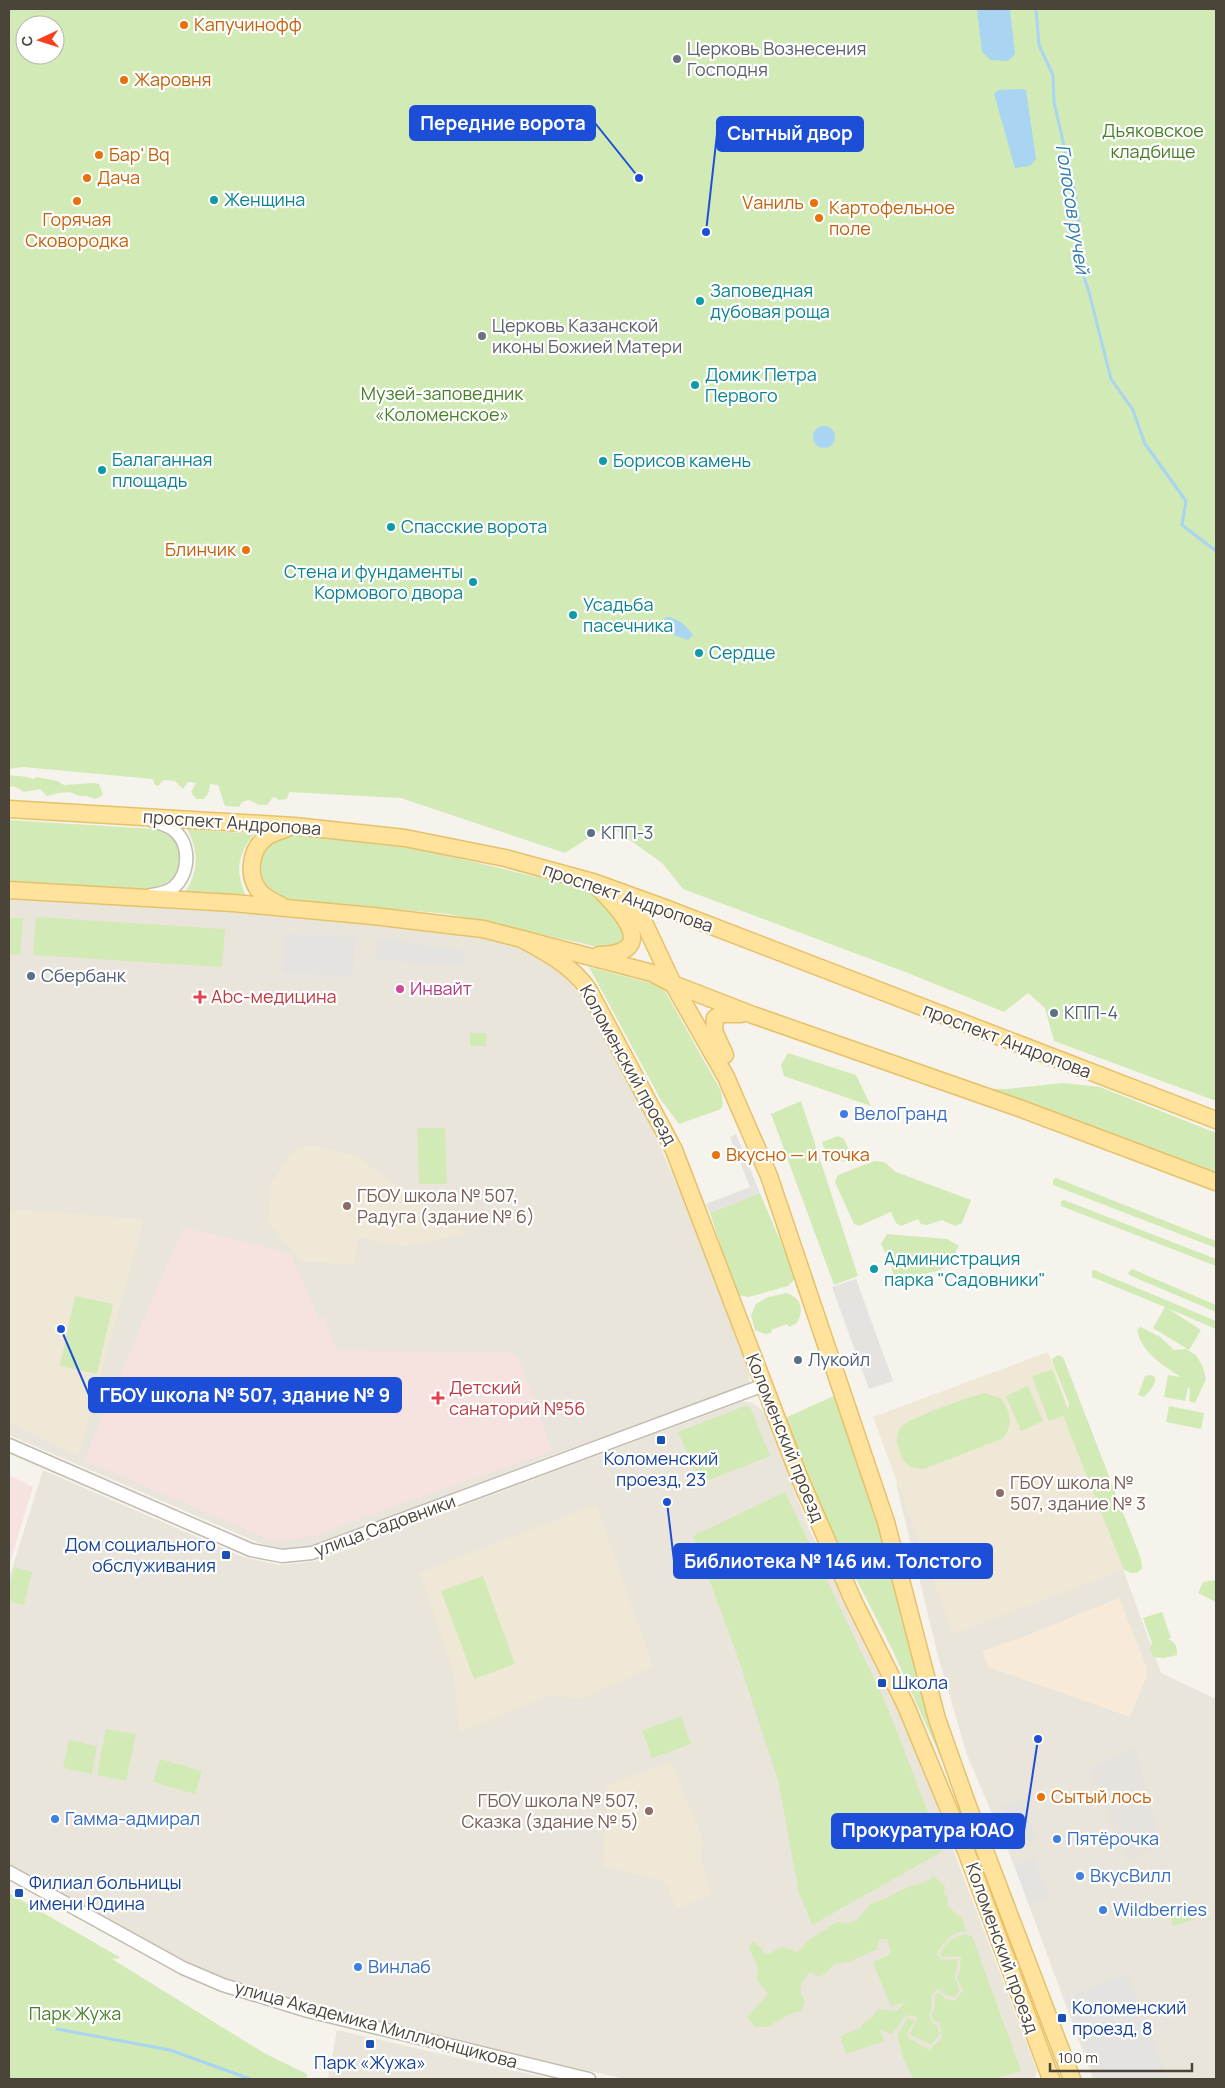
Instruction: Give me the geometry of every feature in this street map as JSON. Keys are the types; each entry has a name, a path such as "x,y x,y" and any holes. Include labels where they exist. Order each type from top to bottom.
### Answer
{"main road":[{"name":"проспект Андропова","path":"9,809 294,826 416,840 505,858 593,882 621,892 1216,1120"},
{"path":"288,909 265,896 260,891 252,876 252,866 254,853 265,839 294,826"},
{"path":"590,956 619,953 628,948 632,936 629,925 621,912 593,882"},
{"path":"9,890 233,903 483,929 652,973 673,984 753,1015 1018,1108 1216,1182"},
{"name":"Коломенский проезд","path":"621,892 641,916 673,984 705,1039 734,1095 769,1176 886,1522 937,1719 1072,2079"},
{"name":"Коломенский проезд","path":"522,939 558,958 580,977 674,1150 800,1479 853,1600 906,1706 935,1774 1051,2079"},
{"path":"734,1095 737,1084 714,1031 715,1018 727,1013 753,1015"}],"street":[{"path":"135,816 171,828 183,842 186,854 184,872 174,887 164,893 138,897"},
{"name":"улица Садовники","path":"9,1445 251,1550 282,1556 312,1553 764,1385"},
{"path":"935,1774 954,1767"},
{"name":"улица Академика Миллионщикова","path":"9,1872 183,1968 223,1985 308,2011 590,2079"}],"shaded area":[{"path":"32,898 389,923 499,940 520,947 545,961 564,975 598,1018 642,1106 685,1203 750,1372 749,1383 743,1388 555,1454 320,1545 296,1549 271,1548 9,1435 9,899"},
{"path":"284,934 355,937 353,977 283,973"},
{"path":"377,938 465,951 464,965 376,960"},
{"path":"736,1134 760,1193 710,1213 706,1204 750,1187 730,1137"},
{"name":"ГБОУ школа № 507, Радуга (здание № 6)","path":"310,1145 358,1157 467,1234 403,1246 358,1237 354,1265 302,1261 268,1223 271,1183 294,1150"},
{"path":"9,1209 142,1219 140,1235 78,1456 9,1422"},
{"path":"183,1228 251,1243 291,1255 319,1319 324,1317 337,1351 512,1352 519,1359 552,1451 388,1508 315,1536 274,1541 84,1460"},
{"path":"856,1279 893,1381 869,1389 832,1287"},
{"name":"ГБОУ школа № 507, здание № 3","path":"1048,1352 1128,1568 953,1634 873,1417"},
{"path":"743,1401 753,1403 764,1412 809,1529 900,1709 1037,2071 1035,2079 625,2079 310,2006 224,1980 150,1943 9,1864 9,1578 43,1470 243,1557 280,1565 316,1561"},
{"path":"1069,1422 1161,1673 1216,1699 1216,2079 1093,2079 1016,1870 967,1755 938,1656 896,1483"},
{"path":"9,1475 33,1487 9,1566"},
{"path":"596,1504 653,1666 582,1699 549,1695 460,1732 453,1672 420,1573"},
{"path":"1119,1598 1147,1668 1147,1676 1130,1717 988,1667 982,1651 1028,1635"},
{"path":"1135,1747 1162,1847 1127,1861 1089,1768"},
{"name":"ГБОУ школа № 507, Сказка (здание № 5)","path":"671,1762 702,1837 701,1861 712,1895 676,1909 666,1882 603,1866 607,1785"},
{"path":"1021,1798 1037,1838 1017,1846 1002,1806"},
{"path":"1034,1857 1049,1897 1029,1905 1014,1865"},
{"path":"1128,1974 1168,2079 1097,2079 1066,1998"},
{"path":"337,2030 550,2079 328,2079"}],"green space":[{"name":"Музей-заповедник «Коломенское»","path":"9,9 1216,9 1216,1101 1054,1041 1045,1008 1028,993 1004,1012 908,973 683,889 662,863 609,825 565,853 401,798 289,792 287,799 280,800 273,797 267,805 259,805 249,800 242,802 239,807 225,806 218,785 210,784 209,792 204,799 196,799 191,792 196,783 188,782 183,789 175,781 164,780 158,786 154,784 153,779 23,767 9,769"},
{"path":"9,775 33,779 37,777 57,781 64,785 99,784 103,795 96,799 79,796 70,792 47,796 40,789 24,792 14,786 9,787"},
{"path":"9,820 155,829 167,834 175,841 180,850 178,869 164,885 152,890 9,882"},
{"path":"187,829 254,834 244,850 239,866 241,882 248,900 184,894 195,870 196,862 194,845"},
{"path":"284,834 419,849 585,890 609,907 623,924 624,945 603,948 449,914 286,900 264,886 259,876 262,850"},
{"path":"36,917 225,929 222,967 33,955"},
{"path":"9,918 23,918 20,955 9,954"},
{"path":"589,967 662,986 721,1091 723,1104 721,1109 679,1124 661,1100"},
{"path":"470,1033 487,1033 486,1046 470,1046"},
{"path":"788,1053 856,1075 871,1106 784,1076 781,1065"},
{"path":"1063,1083 1100,1087 1216,1133 1216,1172 988,1089 1007,1089"},
{"path":"801,1101 858,1276 834,1285 771,1114"},
{"path":"417,1128 445,1128 447,1184 419,1184"},
{"path":"838,1136 844,1139 851,1154 848,1161 829,1162 822,1142"},
{"path":"874,1161 884,1162 896,1172 971,1200 962,1223 955,1226 942,1220 927,1225 921,1224 918,1219 901,1226 896,1223 891,1212 859,1226 854,1224 835,1182 838,1175"},
{"path":"1056,1178 1216,1241 1216,1248 1053,1185 1053,1179"},
{"path":"760,1193 796,1278 788,1286 749,1297 737,1295 710,1213"},
{"path":"1064,1200 1216,1259 1216,1266 1061,1206 1061,1201"},
{"path":"887,1234 947,1239 959,1246 940,1270 895,1285 891,1264 881,1244"},
{"path":"1132,1269 1216,1305 1216,1312 1129,1275 1128,1273"},
{"path":"1094,1270 1216,1321 1216,1329 1167,1308 1201,1330 1189,1350 1153,1328 1165,1307 1092,1277 1092,1271"},
{"path":"787,1293 799,1301 801,1313 797,1323 789,1327 787,1324 771,1330 772,1333 765,1334 755,1330 751,1315 756,1304 768,1297"},
{"path":"75,1296 113,1304 97,1374 60,1366"},
{"path":"1141,1327 1160,1337 1174,1350 1186,1349 1196,1355 1203,1367 1206,1379 1195,1403 1189,1401 1190,1389 1188,1387 1185,1401 1164,1397 1168,1375 1181,1377 1160,1363 1148,1352 1137,1330"},
{"path":"1058,1355 1063,1357 1141,1559 1142,1568 1137,1573 1124,1570 1064,1418 1066,1415 1049,1421 1032,1377 1052,1369 1068,1410 1069,1404 1052,1359"},
{"path":"1145,1376 1155,1377 1152,1388 1144,1397 1138,1395"},
{"path":"1028,1386 1043,1421 1021,1431 1006,1396"},
{"path":"985,1393 1000,1398 1009,1413 1010,1424 1002,1439 923,1469 907,1464 897,1444 899,1429 902,1426 928,1413"},
{"path":"836,1395 880,1532 949,1765 945,1767 893,1651 826,1520 785,1418"},
{"path":"745,1406 750,1407 770,1456 709,1480 698,1477 678,1432"},
{"path":"1169,1406 1204,1413 1201,1429 1166,1422"},
{"path":"785,1492 887,1706 943,1851 812,1925 799,1893 778,1780 736,1652 693,1536"},
{"path":"14,1567 32,1572 24,1605 9,1601 9,1588"},
{"path":"483,1576 515,1664 474,1679 441,1591"},
{"path":"1216,1580 1216,1602 1198,1593 1203,1582"},
{"path":"1162,1612 1171,1638 1168,1639 1176,1645 1177,1652 1177,1655 1164,1658 1153,1657 1150,1648 1152,1643 1143,1618"},
{"path":"681,1716 691,1744 652,1758 642,1731"},
{"path":"106,1729 136,1734 126,1781 97,1775"},
{"path":"69,1740 97,1746 92,1774 63,1768"},
{"path":"160,1759 202,1771 195,1794 153,1782"},
{"path":"934,1876 945,1886 944,1893 948,1898 947,1906 962,1918 966,1931 948,1938 936,1954 942,1960 958,1959 955,1979 960,1990 955,1997 948,1996 938,1989 931,1995 932,2003 929,2017 933,2024 938,2026 939,2035 931,2045 909,2034 917,2017 906,2015 892,2034 880,2030 884,2041 846,2054 840,2036 861,2028 863,2023 874,2016 877,2009 897,2011 905,2002 891,2007 873,1962 891,1954 887,1939 879,1939 877,1950 851,1961 836,1963 819,1977 810,1972 804,1979 800,1989 805,2001 801,2011 790,2014 767,2027 755,2027 747,2017 768,1994 757,1980 758,1967 749,1948 752,1941 766,1955 783,1947 797,1952 809,1940 837,1922 847,1923 856,1921 870,1904 885,1899 903,1889 927,1881"},
{"name":"Парк Жужа","path":"9,1893 121,1958 112,1959 264,2053 307,2074 307,2079 9,2079"},
{"path":"1191,1904 1195,1919 1173,1926 1169,1911"},
{"path":"965,1934 972,1936 1021,2071 993,2079 913,2079 903,2058 897,2035 908,2018 915,2020 907,2037 929,2050 942,2038 940,2023 931,2016 935,2005 935,1995 940,1993 945,1999 955,2001 963,1990 957,1978 960,1970 961,1956 942,1957 940,1953 950,1940"}],"water":[{"path":"977,9 1010,9 1015,54 1008,61 991,60 982,52"},
{"path":"999,90 1026,90 1036,159 1030,166 1015,168 994,94"},
{"path":"824,426 832,429 835,437 832,445 824,448 816,445 813,437 816,429"},
{"path":"667,617 679,621 693,635 688,640 674,635 664,625 664,619"}],"waterway":[{"name":"Голосов ручей","path":"1036,9 1039,45 1053,75 1054,102 1074,189 1079,222 1077,256 1089,292 1111,379 1133,410 1145,444 1186,501 1182,525 1216,551"},
{"path":"57,2029 170,2050 250,2079"}],"place":[{"name":"Капучинофф","path":"184,25"},
{"name":"Церковь Вознесения Господня","path":"677,59"},
{"name":"Жаровня","path":"124,80"},
{"name":"Бар' Bq","path":"99,155"},
{"name":"Дача","path":"87,178"},
{"name":"Передние ворота","path":"639,178"},
{"name":"Женщина","path":"214,200"},
{"name":"Горячая Сковородка","path":"77,201"},
{"name":"Vаниль","path":"814,203"},
{"name":"Картофельное поле","path":"819,218"},
{"name":"Сытный двор","path":"706,232"},
{"name":"Заповедная дубовая роща","path":"700,301"},
{"name":"Церковь Казанской иконы Божией Матери","path":"482,336"},
{"name":"Домик Петра Первого","path":"695,385"},
{"name":"Борисов камень","path":"603,461"},
{"name":"Балаганная площадь","path":"102,470"},
{"name":"Спасские ворота","path":"391,527"},
{"name":"Блинчик","path":"246,550"},
{"name":"Стена и фундаменты Кормового двора","path":"473,582"},
{"name":"Усадьба пасечника","path":"573,615"},
{"name":"Сердце","path":"699,653"},
{"name":"КПП-3","path":"591,833"},
{"name":"Сбербанк","path":"31,976"},
{"name":"Инвайт","path":"400,989"},
{"name":"Abc-медицина","path":"200,997"},
{"name":"КПП-4","path":"1054,1013"},
{"name":"ВелоГранд","path":"844,1114"},
{"name":"Вкусно — и точка","path":"716,1155"},
{"name":"ГБОУ школа № 507, Радуга (здание № 6)","path":"347,1206"},
{"name":"Администрация парка \"Садовники\"","path":"874,1269"},
{"name":"ГБОУ школа № 507, здание № 9","path":"61,1329"},
{"name":"Лукойл","path":"798,1360"},
{"name":"Детский санаторий №56","path":"438,1398"},
{"name":"Коломенский проезд, 23","path":"661,1440"},
{"name":"ГБОУ школа № 507, здание № 3","path":"1000,1493"},
{"name":"Библиотека № 146 им. Толстого","path":"667,1502"},
{"name":"Дом социального обслуживания","path":"226,1555"},
{"name":"Школа","path":"882,1683"},
{"name":"Прокуратура ЮАО","path":"1038,1739"},
{"name":"Сытый лось","path":"1041,1797"},
{"name":"ГБОУ школа № 507, Сказка (здание № 5)","path":"649,1811"},
{"name":"Гамма-адмирал","path":"55,1819"},
{"name":"Пятёрочка","path":"1057,1839"},
{"name":"ВкусВилл","path":"1080,1876"},
{"name":"Филиал больницы имени Юдина","path":"19,1893"},
{"name":"Wildberries","path":"1103,1910"},
{"name":"Винлаб","path":"358,1967"},
{"name":"Коломенский проезд, 8","path":"1062,2018"},
{"name":"Парк «Жужа»","path":"370,2044"}],"park label":[{"name":"Дьяковское кладбище","path":"1153,141"}]}
